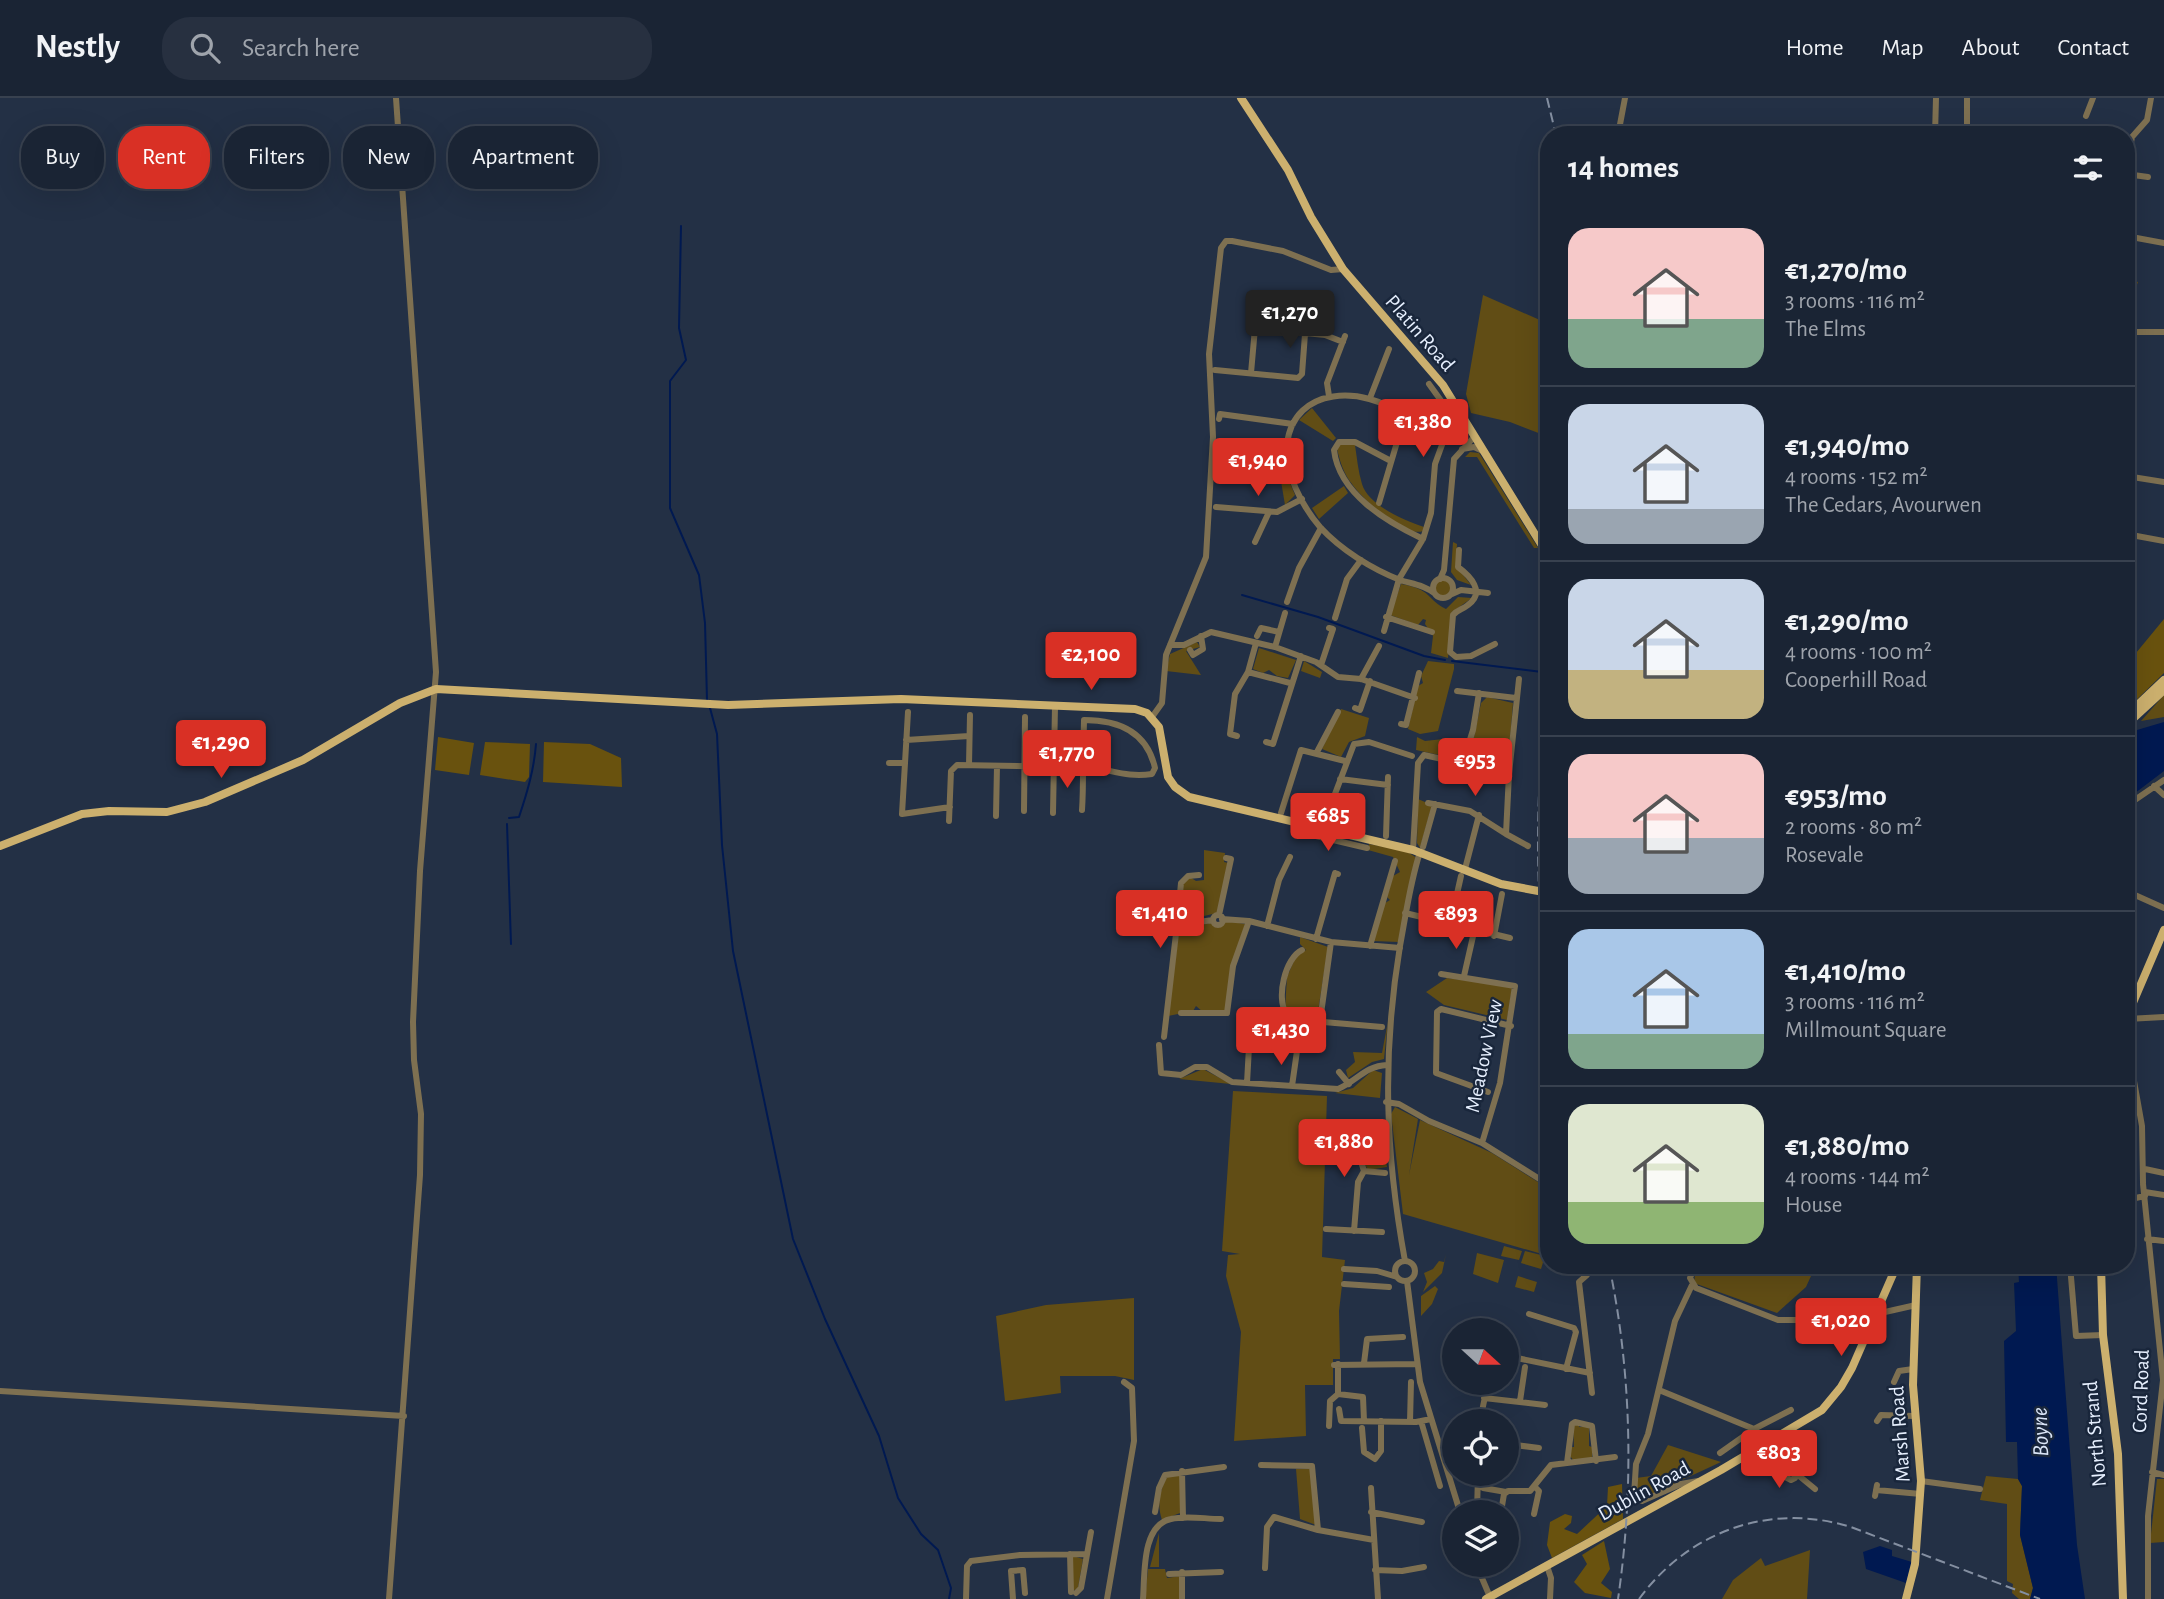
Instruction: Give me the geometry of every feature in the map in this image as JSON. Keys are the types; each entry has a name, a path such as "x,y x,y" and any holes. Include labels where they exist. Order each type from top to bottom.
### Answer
{"main road":[{"name":"Platin Road","path":"1241,98 1288,170 1311,217 1343,270 1439,379 1540,542"},
{"path":"2135,707 2164,680"},
{"path":"0,846 82,814 109,811 167,812 205,802 303,760 400,703 436,690 728,705 901,699 1129,708 1152,717 1160,731 1168,777 1182,793 1205,802 1322,828 1362,844 1419,850 1463,873 1500,884 1540,891"},
{"path":"2135,717 2164,690"},
{"path":"2135,996 2164,930"},
{"name":"Dublin Road","path":"1488,1598 1803,1423 1832,1399 1852,1368 1892,1274"},
{"name":"Marsh Road","path":"1906,1599 1915,1564 1921,1494 1913,1369 1917,1274"},
{"name":"North Strand","path":"2101,1274 2103,1335 2118,1454 2123,1599"}],"street":[{"path":"389,1599 422,1131 413,1022 420,871 436,690 396,98"},
{"path":"1620,126 1625,98"},
{"path":"1935,126 1936,98"},
{"path":"1967,98 1967,126"},
{"path":"2086,116 2092,98"},
{"path":"2135,134 2147,120 2151,98"},
{"path":"2135,174 2148,177"},
{"path":"2135,238 2164,243"},
{"path":"1152,717 1162,703 1163,670 1170,645 1203,568 1207,547 1213,437 1209,354 1221,248 1226,241 1232,241 1283,251 1328,269 1343,270"},
{"path":"1251,373 1255,328 1344,339 1327,383 1329,396"},
{"path":"2135,332 2164,332"},
{"path":"1215,370 1300,377 1305,334"},
{"path":"1370,398 1390,349"},
{"path":"1384,631 1399,579 1423,539 1431,513 1437,459 1449,432 1449,418 1429,384"},
{"path":"1379,503 1403,418 1398,412 1370,398 1348,394 1329,396 1308,407 1293,424 1287,442 1288,465 1302,499 1321,528 1361,560 1399,579 1426,587 1444,598 1461,590"},
{"path":"1430,410 1442,402"},
{"path":"1219,419 1220,414 1293,424"},
{"path":"1451,594 1444,582 1444,570 1453,463 1460,450 1475,436"},
{"path":"1389,460 1355,442 1339,442 1334,450 1344,475 1362,499 1389,522 1423,539"},
{"path":"1460,450 1474,447 1485,452"},
{"path":"1220,466 1221,461 1288,465"},
{"path":"2135,477 2164,482"},
{"path":"1375,489 1384,493"},
{"path":"1216,507 1228,504 1269,512 1287,509 1302,499"},
{"path":"1255,542 1269,512"},
{"path":"1287,602 1298,568 1321,528"},
{"path":"2135,536 2164,541"},
{"path":"1459,550 1458,567 1473,579 1475,591 1470,603 1453,615 1450,652 1456,657 1471,656 1494,644"},
{"path":"1335,618 1347,579 1361,560"},
{"path":"1434,593 1444,582"},
{"path":"1426,587 1444,582 1461,590 1488,593"},
{"path":"1275,647 1285,613"},
{"path":"1386,617 1432,632"},
{"path":"1421,628 1424,620"},
{"path":"1237,736 1230,734 1235,694 1248,672 1256,639 1261,628 1279,632"},
{"path":"1321,665 1333,629 1329,628"},
{"path":"1170,645 1184,645 1211,632 1256,639 1321,665 1337,677 1370,681 1415,698"},
{"path":"1190,650 1193,655 1203,649 1201,636"},
{"path":"1361,679 1379,646"},
{"path":"1266,742 1273,744 1290,683 1301,656"},
{"path":"1248,672 1290,683"},
{"path":"1401,724 1406,725 1419,678"},
{"path":"1506,834 1519,679"},
{"path":"1355,708 1360,710 1370,681"},
{"path":"1457,691 1516,698"},
{"path":"1463,762 1473,730 1479,694"},
{"path":"1053,813 1055,706"},
{"path":"908,712 902,814 950,807"},
{"path":"1317,752 1338,712"},
{"path":"969,765 970,715"},
{"path":"1024,811 1025,717"},
{"path":"949,821 951,771 957,765 1083,767 1100,768 1120,775 1149,775 1155,768 1149,748 1134,732 1111,721 1084,720 1083,767 1083,810"},
{"path":"906,740 970,736"},
{"path":"1322,828 1351,747 1360,741 1412,756"},
{"path":"1280,813 1299,752 1317,752 1345,761"},
{"path":"1419,850 1419,759 1428,755 1509,774"},
{"path":"889,763 905,763"},
{"path":"996,816 997,766"},
{"path":"1340,779 1388,781 1386,836"},
{"path":"2135,800 2164,780"},
{"path":"2154,786 2164,794"},
{"path":"1405,1261 1388,1133 1387,1065 1405,913 1431,804 1464,809 1479,815 1528,846"},
{"path":"1450,925 1479,815"},
{"path":"1299,835 1362,844"},
{"path":"1267,926 1281,868 1290,857"},
{"path":"1218,918 1231,859 1226,858"},
{"path":"1370,946 1395,872 1395,861"},
{"path":"1316,939 1334,877 1338,874"},
{"path":"1167,1032 1182,881 1188,876 1199,875"},
{"path":"1494,936 1502,894"},
{"path":"2135,895 2164,908"},
{"path":"1405,913 1510,939"},
{"path":"1177,925 1218,918 1248,921 1331,942 1400,948"},
{"path":"1181,1013 1198,1011 1223,1015 1228,1010 1233,966 1248,921"},
{"name":"Meadow View","path":"1464,976 1474,932"},
{"path":"1320,1021 1331,942"},
{"path":"1302,950 1295,953 1286,974 1283,1009 1295,1019 1382,1027"},
{"name":"Meadow View","path":"1441,974 1515,986 1511,1026 1500,1083 1482,1143"},
{"path":"1488,1092 1436,1073 1437,1012 1441,1009 1455,1011 1511,1026"},
{"path":"2135,1020 2164,1017"},
{"path":"1159,1045 1159,1070 1163,1074 1181,1075 1200,1066 1211,1068 1233,1082 1338,1089 1349,1084 1371,1066 1387,1065"},
{"path":"1247,1083 1249,1047"},
{"path":"1293,1086 1297,1051"},
{"path":"1339,1072 1349,1084"},
{"name":"Cord Road","path":"2135,1076 2145,1169 2143,1183 2147,1239 2162,1338 2162,1424 2152,1472 2148,1516 2148,1599"},
{"path":"1388,1102 1482,1143 1540,1179"},
{"path":"1332,1126 1388,1133"},
{"path":"1359,1130 1359,1155 1364,1171"},
{"path":"2145,1169 2164,1172"},
{"path":"1364,1171 1385,1173"},
{"path":"1354,1231 1358,1180 1364,1171"},
{"path":"2135,1197 2145,1194 2164,1195"},
{"path":"1326,1229 1382,1232"},
{"path":"2147,1239 2164,1241"},
{"path":"1344,1269 1377,1271 1403,1280 1412,1278 1415,1270 1411,1263 1405,1261 1377,1271"},
{"path":"1396,1266 1403,1280 1417,1364 1431,1419 1456,1500"},
{"path":"1358,1269 1358,1286"},
{"path":"1694,1274 1692,1285 1675,1321 1648,1434 1636,1464 1636,1500 1642,1501 1681,1484 1698,1481"},
{"path":"2071,1274 2076,1336 2103,1335"},
{"path":"1587,1275 1579,1282 1592,1393"},
{"path":"1344,1284 1389,1287"},
{"path":"1692,1285 1778,1320 1872,1326"},
{"path":"1885,1312 1916,1305"},
{"path":"1529,1314 1574,1328 1576,1332 1566,1369"},
{"path":"1839,1322 1872,1315"},
{"path":"1364,1363 1367,1339 1403,1337"},
{"path":"1519,1359 1590,1373"},
{"path":"1338,1394 1336,1365 1417,1364"},
{"path":"1520,1402 1525,1367"},
{"path":"1894,1381 1899,1371 1913,1369"},
{"path":"1107,1599 1134,1441 1132,1388 1125,1382"},
{"path":"1410,1422 1411,1382"},
{"path":"1659,1390 1754,1429"},
{"path":"0,1391 404,1416"},
{"path":"1329,1426 1330,1401 1338,1394 1363,1397 1364,1452 1375,1460 1381,1451 1381,1421"},
{"path":"1482,1409 1485,1395"},
{"path":"1484,1398 1545,1405"},
{"path":"1339,1409 1341,1421 1363,1424 1431,1419"},
{"path":"1720,1453 1754,1429 1791,1410"},
{"path":"1877,1421 1881,1415 1914,1416"},
{"path":"1421,1421 1440,1486"},
{"path":"1567,1463 1572,1424 1575,1422 1592,1426 1596,1461"},
{"path":"1763,1445 1772,1467 1779,1475 1791,1480 1801,1468"},
{"path":"1519,1446 1539,1448"},
{"path":"1483,1488 1525,1492 1534,1486 1551,1465 1615,1457"},
{"path":"1261,1465 1305,1464 1313,1467 1318,1530"},
{"path":"1793,1465 1801,1468 1815,1489"},
{"path":"1155,1512 1163,1478 1182,1471 1224,1468"},
{"path":"1182,1471 1182,1518"},
{"path":"2152,1472 2164,1475"},
{"path":"1921,1481 1980,1489"},
{"path":"1534,1486 1539,1491 1534,1514"},
{"path":"1371,1489 1378,1599"},
{"path":"1876,1490 1921,1494"},
{"path":"1504,1500 1506,1492"},
{"path":"1371,1512 1422,1522"},
{"path":"1143,1599 1147,1555 1153,1534 1165,1521 1182,1518 1222,1519"},
{"path":"1265,1568 1267,1527 1272,1518 1285,1518 1318,1530 1374,1540"},
{"path":"1070,1554 1074,1592 1081,1588 1091,1532"},
{"path":"966,1599 967,1566 971,1561 1087,1554"},
{"path":"1013,1599 1011,1567 1023,1566 1025,1593"},
{"path":"1547,1566 1551,1578 1550,1599"},
{"path":"1375,1570 1402,1571 1424,1567"},
{"path":"1182,1572 1182,1599"},
{"path":"1169,1574 1221,1572"},
{"path":"1481,1577 1488,1598"}],"shaded area":[{"path":"1483,295 1540,320 1540,434 1510,422 1471,413 1466,394"},
{"path":"1312,408 1336,438 1333,441 1299,420"},
{"path":"1341,443 1355,445 1362,484 1372,499 1398,516 1424,527 1423,531 1415,532 1395,523 1357,491 1341,463 1337,449"},
{"path":"1470,452 1479,453 1538,548 1534,548 1477,457 1465,457"},
{"path":"1279,469 1284,469 1295,495 1285,505"},
{"path":"1344,486 1348,493 1319,519 1312,508"},
{"path":"1453,542 1457,544 1456,566 1471,585 1457,580 1451,572"},
{"path":"1443,580 1451,588 1443,596 1435,588"},
{"path":"1401,584 1424,592 1446,609 1458,597 1472,598 1452,612 1448,658 1431,653 1433,636 1425,624 1426,620 1423,619 1418,625 1390,615"},
{"path":"2164,619 2164,673 2135,701 2135,652"},
{"path":"1197,642 1200,647 1186,651 1201,675 1166,671 1170,654"},
{"path":"1259,648 1296,660 1288,678 1277,676 1269,670 1263,673 1253,669"},
{"path":"1304,661 1322,672 1320,678 1301,671"},
{"path":"1428,661 1454,664 1454,669 1438,731 1420,734 1408,729 1418,686 1423,683 1421,676"},
{"path":"2164,695 2164,717 2141,721"},
{"path":"1487,697 1513,703 1508,766 1504,771 1469,761 1481,703"},
{"path":"1341,709 1369,718 1365,736 1349,742 1341,757 1322,749"},
{"path":"438,737 474,743 469,775 435,770"},
{"path":"1417,737 1425,741 1443,739 1442,745 1464,751 1462,757 1458,759 1416,750"},
{"path":"485,742 530,744 529,777 525,782 480,775"},
{"path":"544,742 590,744 621,758 622,787 543,782"},
{"path":"1418,799 1432,805 1420,848 1417,843"},
{"path":"1369,844 1406,851 1417,858 1399,942 1373,941 1385,903 1390,900 1387,897 1393,876 1400,872 1393,857 1368,850"},
{"path":"1204,850 1225,853 1224,862 1228,863 1217,913 1182,921 1183,883 1190,877 1196,881 1204,880"},
{"path":"1226,921 1245,924 1226,1010 1203,1012 1196,1006 1193,1011 1168,1016 1179,930 1210,923 1220,926"},
{"path":"1300,937 1328,947 1317,1018 1298,1018 1285,1009 1287,977 1296,956 1306,950 1300,944"},
{"path":"1447,978 1512,988 1507,1020 1444,1005 1426,992"},
{"path":"1388,1021 1384,1059 1372,1062 1348,1078 1346,1070 1355,1062 1353,1052 1382,1053"},
{"path":"1203,1069 1231,1084 1179,1079"},
{"path":"1373,1070 1382,1073 1380,1098 1335,1093 1353,1088"},
{"path":"1233,1091 1327,1096 1322,1257 1345,1260 1339,1311 1340,1359 1333,1359 1333,1385 1305,1385 1306,1436 1234,1441 1241,1332 1226,1276 1228,1255 1240,1254 1222,1251"},
{"path":"1395,1107 1418,1119 1409,1175 1420,1120 1492,1153 1540,1183 1540,1253 1403,1214 1391,1114"},
{"path":"1361,1136 1383,1138 1387,1167 1368,1170 1361,1157"},
{"path":"1504,1246 1522,1251 1519,1260 1501,1256"},
{"path":"1525,1251 1540,1255 1540,1269 1521,1263"},
{"path":"1477,1253 1504,1260 1498,1283 1473,1274"},
{"path":"1446,1254 1442,1273 1423,1292 1427,1282 1424,1273 1433,1269 1439,1261 1444,1262"},
{"path":"1695,1274 1812,1274 1806,1287 1777,1313 1694,1283"},
{"path":"1518,1276 1537,1282 1534,1292 1515,1287"},
{"path":"1435,1286 1438,1289 1432,1304 1421,1316 1421,1296"},
{"path":"1134,1298 1134,1380 1115,1376 1060,1376 1061,1393 1005,1401 996,1316 1046,1305"},
{"path":"1579,1423 1579,1427 1589,1426 1592,1458 1573,1460 1570,1456 1571,1447 1574,1447 1573,1426"},
{"path":"1668,1445 1721,1462 1641,1499 1637,1495 1636,1478 1651,1476"},
{"path":"1296,1469 1312,1469 1316,1525 1300,1519"},
{"path":"1168,1475 1181,1476 1180,1513 1162,1520 1160,1498"},
{"path":"1986,1476 2018,1479 2022,1486 2020,1535 2033,1588 2030,1599 2019,1599 2012,1593 2013,1584 2007,1581 2007,1504 1980,1500"},
{"path":"2157,1479 2164,1479 2164,1542 2150,1543"},
{"path":"1622,1484 1623,1519 1552,1558 1547,1545 1550,1522 1565,1514 1572,1516 1571,1523 1564,1529 1577,1534 1607,1506 1608,1487"},
{"path":"1159,1533 1159,1567 1150,1567"},
{"path":"1604,1541 1610,1569 1601,1583 1612,1592 1611,1598 1585,1593 1574,1582 1587,1564 1582,1555"},
{"path":"1810,1550 1807,1599 1722,1599 1733,1580 1761,1558 1765,1566"},
{"path":"1073,1556 1083,1559 1078,1588 1073,1591"},
{"path":"1148,1569 1165,1569 1167,1578 1180,1576 1181,1599 1145,1599"}],"water":[{"path":"2164,722 2164,771 2135,793 2135,731"},
{"name":"Boyne","path":"2019,1274 2057,1274 2077,1545 2085,1599 2030,1599 2033,1588 2020,1535 2022,1486 2018,1479 2017,1442 2006,1442 2004,1341 2016,1331 2014,1283 2019,1282"},
{"path":"1880,1546 1892,1550 1892,1556 1912,1562 1906,1583 1866,1569 1863,1552"}],"waterway":[{"path":"681,226 679,328 686,360 670,381 670,508 699,575 705,623 707,700"},
{"path":"1242,595 1318,617 1424,656 1445,660"},
{"path":"1452,661 1540,672"},
{"path":"710,708 717,734 722,845 733,951 793,1239 825,1319 879,1436 898,1498 921,1534 938,1550 951,1588 949,1599"},
{"path":"509,818 519,817 530,781 536,744"},
{"path":"507,824 511,944"}],"railway":[{"path":"1547,98 1554,126"},
{"path":"1540,773 1540,912"},
{"path":"1611,1274 1622,1347 1628,1432 1627,1516 1618,1599"},
{"path":"1639,1599 1659,1575 1707,1540 1733,1528 1791,1518 1821,1520 1851,1527 2040,1599"}]}
